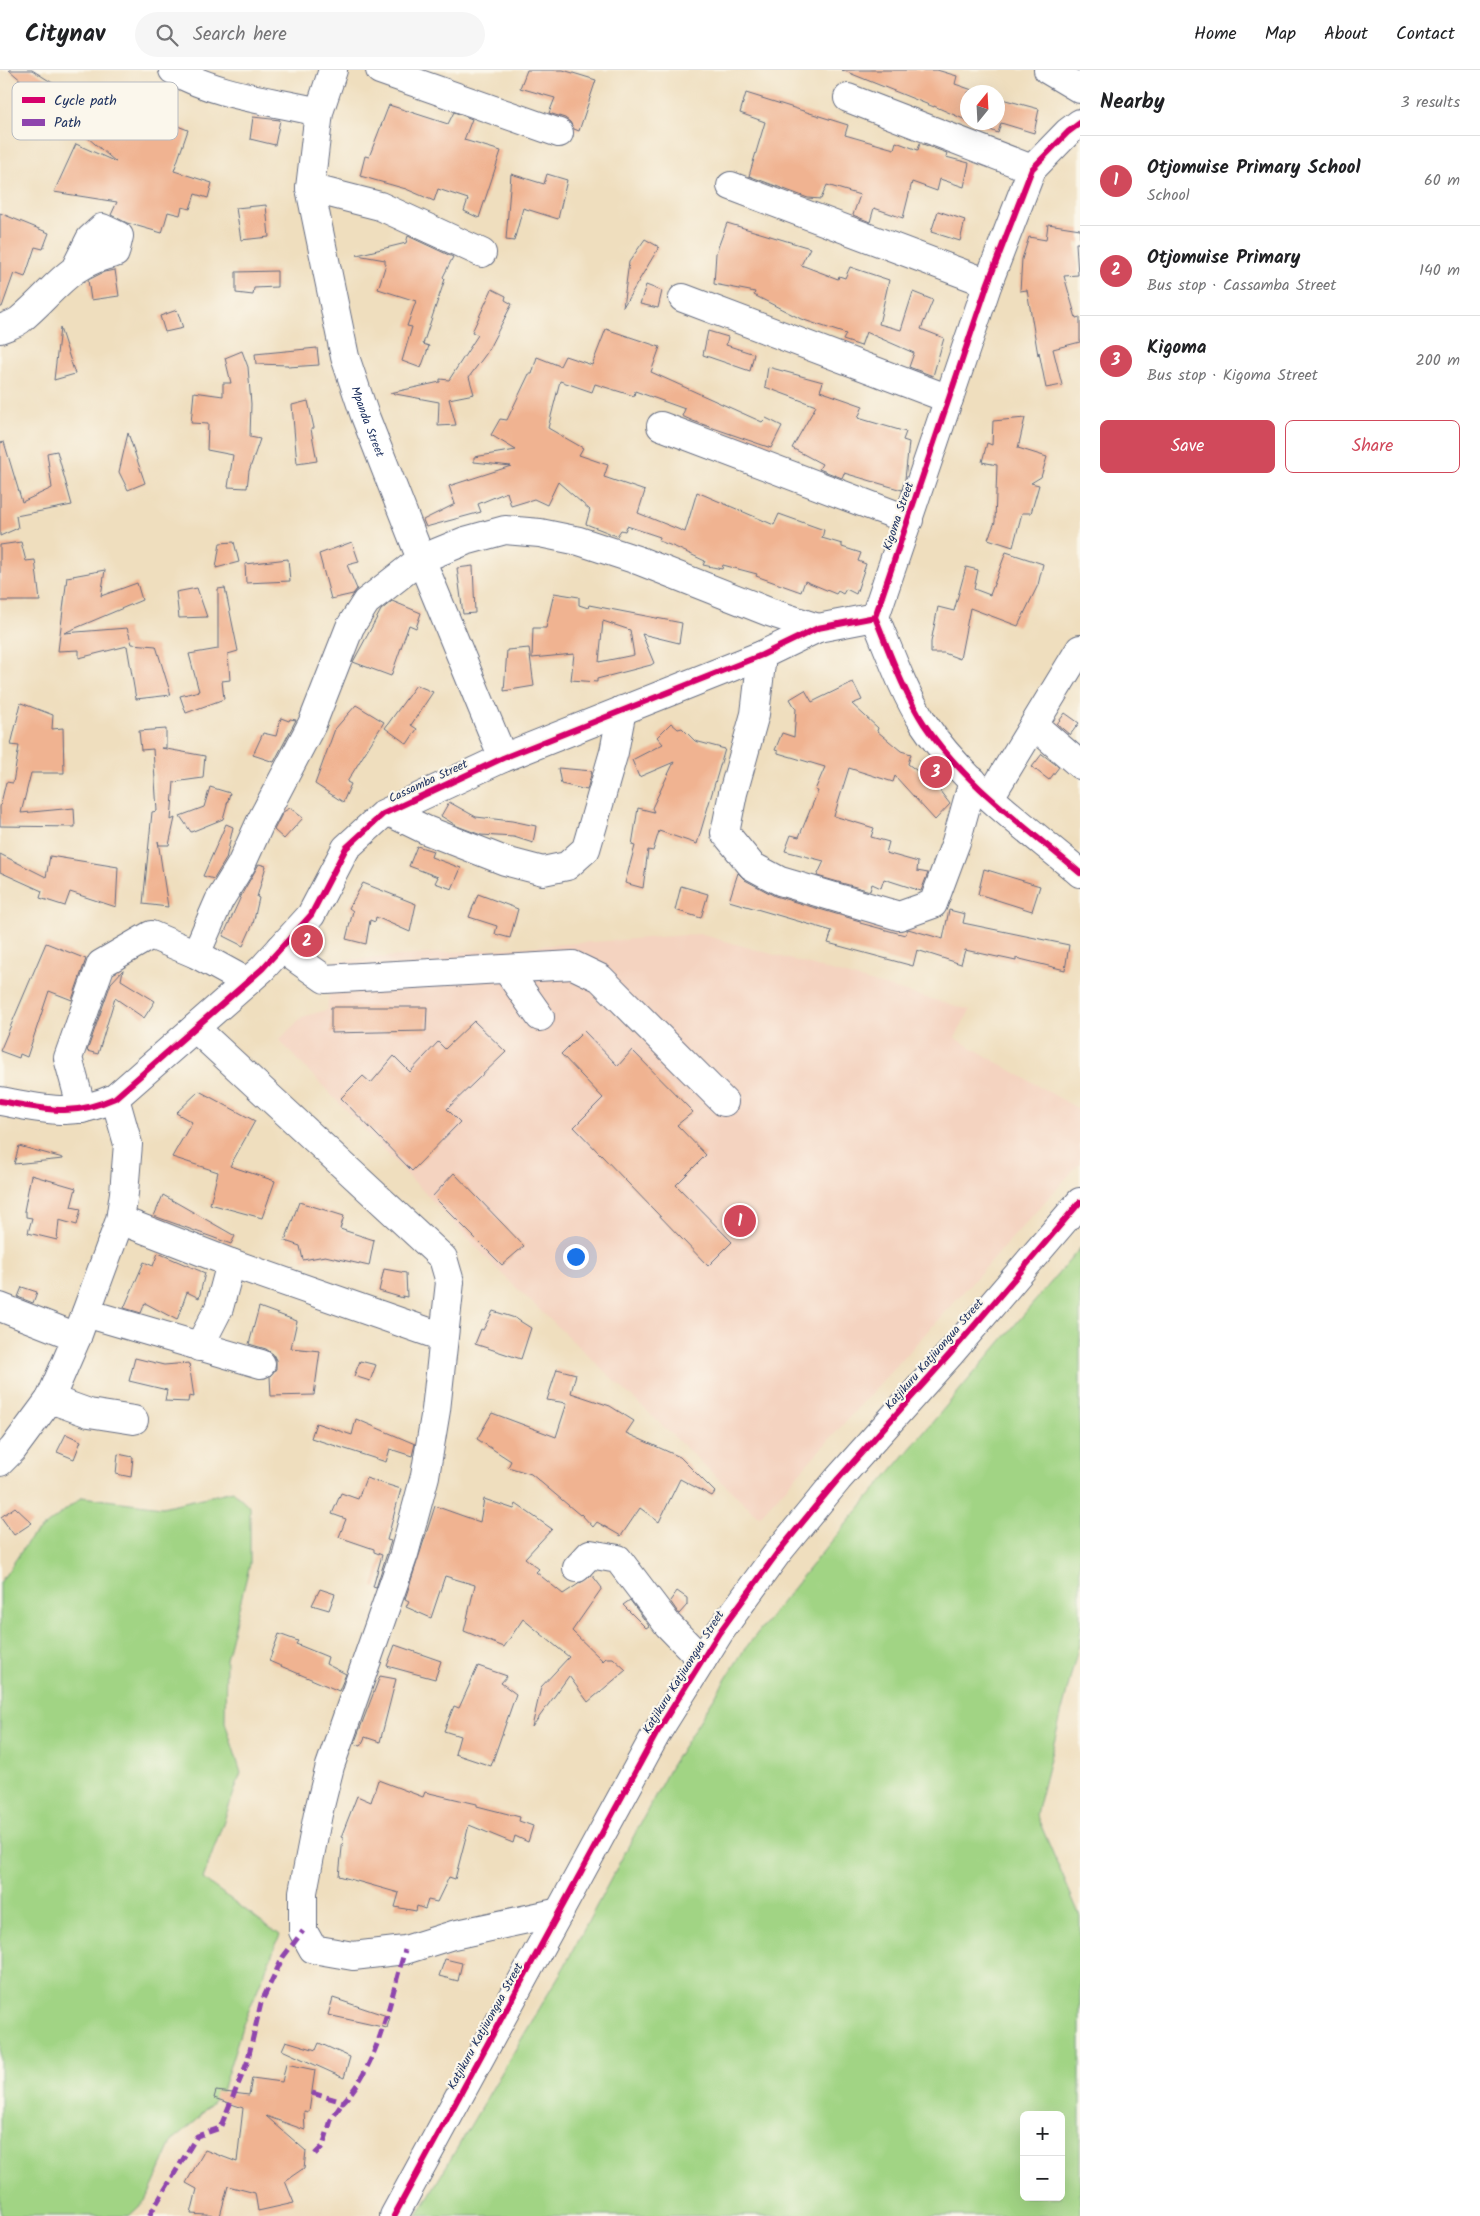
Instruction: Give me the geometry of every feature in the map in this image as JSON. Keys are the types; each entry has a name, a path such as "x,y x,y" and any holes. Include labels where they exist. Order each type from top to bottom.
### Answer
{"street":[{"path":"172,70 208,85 241,95 319,112"},
{"name":"Mpanda Street","path":"333,70 319,112 310,188 345,357 365,416 421,559 503,758"},
{"path":"380,70 559,133"},
{"path":"1048,70 1080,89"},
{"path":"848,98 1032,169"},
{"name":"Kigoma Street","path":"875,617 988,283 1032,169 1068,132 1080,123"},
{"path":"731,186 988,283"},
{"path":"310,188 380,206 482,253"},
{"path":"0,329 20,320 76,267"},
{"path":"683,298 949,399"},
{"path":"661,426 909,520"},
{"path":"196,954 219,901 241,864 312,724 350,627 366,602 421,559 464,541 505,530 540,533 579,541 640,561 769,612 818,628"},
{"path":"875,617 895,666 924,723 946,752 982,789 1080,873"},
{"name":"Cassamba Street","path":"0,1101 62,1111 94,1107 115,1098 247,982 281,948 311,915 346,848 388,812 503,758 762,655 818,628 875,617"},
{"path":"762,655 755,714 733,793 725,833 752,866 780,881 899,916 933,904 956,842 982,789 1034,726 1080,650"},
{"path":"388,812 426,830 505,861 543,871 567,866 586,850 614,752 622,710"},
{"path":"1034,726 1080,765"},
{"path":"82,1109 68,1058 101,964 151,935 196,954 247,982"},
{"path":"281,948 325,979 574,965 600,978 724,1102"},
{"path":"507,970 540,1017"},
{"path":"195,1028 443,1258 450,1282 436,1410 425,1476 404,1554 330,1766 318,1814 303,1892 303,1931 313,1949 353,1956 405,1950 453,1935 560,1912"},
{"path":"4,1450 50,1399 81,1325 120,1220 128,1144 115,1098"},
{"name":"Katjikuru Katjiuongua Street","path":"394,2216 656,1734 719,1633 778,1552 832,1487 950,1354 1080,1202"},
{"path":"120,1220 231,1263 443,1337"},
{"path":"199,1347 219,1308 231,1263"},
{"path":"0,1307 81,1325 199,1347 261,1364"},
{"path":"50,1399 89,1413 134,1420"},
{"path":"576,1568 590,1554 618,1559 668,1625 702,1660"}],"shaded area":[{"path":"700,934 970,1010 955,1038 1080,1110 1080,1163 759,1517 507,1279 279,1040 302,1017 327,1010 333,961"}],"green space":[{"path":"1080,1248 1080,1640 1036,1814 1080,1916 1080,2216 417,2216 564,1967 671,1766 744,1650 809,1568"},
{"path":"233,1491 250,1507 250,1564 226,1659 225,1722 241,1773 203,1879 280,1935 242,2027 222,2091 197,2120 173,2140 147,2199 129,2216 0,2216 0,1583 31,1537 82,1497 162,1507"}],"building":[{"path":"9,70 32,70 51,82 23,82"},
{"path":"527,70 563,70 596,80 579,131 574,129 565,118 549,113 555,98 520,88"},
{"path":"842,70 937,70 957,76 955,84 960,86 960,117"},
{"path":"746,93 848,125 845,135 894,149 896,142 918,150 920,143 947,153 946,157 969,163 964,187 940,179 937,191 912,182 903,218 874,208 870,222 853,215 860,195 827,185 821,199 808,198 749,176 765,122 740,113"},
{"path":"1005,100 1039,109 1034,133 1005,124"},
{"path":"389,105 448,124 454,112 472,119 464,140 501,151 479,218 464,211 468,199 438,189 434,201 406,189 360,176 365,156 369,157"},
{"path":"253,117 280,120 275,145 250,139"},
{"path":"178,126 188,130 174,171 212,183 208,198 195,194 190,209 182,207 180,215 168,212 162,233 127,223 111,215 117,202 54,192 76,144 116,162 90,140 178,140"},
{"path":"511,174 544,184 547,174 567,180 558,219 523,208 514,241 506,240"},
{"path":"266,205 269,237 241,240 236,208"},
{"path":"938,211 965,220 960,241 931,232"},
{"path":"0,213 49,233 43,249 35,247 25,277 14,273 2,307 0,307"},
{"path":"727,223 810,248 801,265 838,279 839,276 845,278 850,267 889,280 879,324 901,330 913,292 933,300 921,329 944,338 933,376 909,367 914,353 866,332 861,346 843,340 846,334 801,319 754,295 755,292 714,284 716,253"},
{"path":"1048,224 1080,229 1080,243 1076,243 1078,275 1064,276 1076,318 1080,317 1080,342 1053,349 1062,385 1046,388 1039,352 1038,355 1027,290 1020,291 1022,259 1029,237 1046,240"},
{"path":"408,236 453,257 443,277 445,279 423,344 429,346 421,368 402,361 412,327 407,326 416,301 378,289 386,264 385,260 357,255 406,243"},
{"path":"645,239 659,247 623,307 629,262"},
{"path":"115,270 119,296 91,300 88,280 104,272"},
{"path":"277,271 277,287 254,288 253,295 236,293 236,272"},
{"path":"646,285 662,291 658,308 640,304"},
{"path":"492,289 506,296 505,300 512,304 486,354 469,377 474,394 449,399 456,425 438,426 439,402 390,393 440,382 440,379 449,380 478,335 472,332"},
{"path":"177,310 183,328 165,332 160,316"},
{"path":"60,328 75,374 54,380"},
{"path":"606,329 660,347 651,372 762,422 766,418 782,426 771,448 693,421 682,416 685,409 635,391 634,396 595,384 592,392 560,381 548,428 583,448 579,455 608,465 604,477 645,491 638,513 685,532 697,492 774,525 779,514 824,530 822,538 842,544 842,547 861,553 858,561 866,564 856,594 846,589 843,594 838,591 836,594 805,581 801,592 756,576 757,574 723,565 722,569 703,565 705,561 659,541 660,537 627,526 625,531 621,530 617,536 586,524 590,510 558,482 547,505 534,499 511,506 507,492 478,504 481,512 426,527 423,520 455,504 449,486 511,466 474,462 474,457 516,450 491,435 500,419 507,420 529,374 532,374 537,357 560,366 565,356 592,365"},
{"path":"708,331 728,337 726,345 754,354 750,371 703,355"},
{"path":"317,348 319,365 288,367 288,365 256,364 255,354"},
{"path":"242,351 248,367 251,404 250,437 260,439 249,471 247,488 228,487 233,455 207,450 208,424 191,423 194,392 223,396 223,383 231,383 225,358"},
{"path":"768,367 823,382 820,391 863,406 858,418 906,432 903,440 909,442 902,490 844,473 842,478 819,469 822,464 792,448 816,406 765,387"},
{"path":"308,401 314,428 311,429 317,461 297,464 292,405"},
{"path":"1025,418 1018,448 1047,457 1041,477 1031,483 1039,485 1031,513 1022,513 1013,547 988,539 995,522 997,465 982,462 987,443 992,445 993,421"},
{"path":"128,433 145,483 128,490 119,472"},
{"path":"4,442 22,502 52,488 47,453 57,451 72,505 16,516 18,528 0,536 0,443"},
{"path":"21,542 26,561 35,560 40,601 0,601 0,545"},
{"path":"234,542 239,562 216,568 220,543"},
{"path":"352,542 359,562 347,565 357,589 353,594 331,599 319,554"},
{"path":"1006,552 1043,564 1038,585 1018,626 970,608 960,659 944,653 931,653 931,642 938,607 954,611 966,567 978,570 974,589 990,595"},
{"path":"288,559 290,581 246,583 245,564"},
{"path":"473,566 475,613 463,614 457,568"},
{"path":"105,570 101,596 137,583 142,600 64,633 127,628 132,644 156,646 171,695 136,699 127,646 79,658 79,650 58,651 67,577"},
{"path":"197,588 207,617 179,618 176,592"},
{"path":"225,588 238,651 228,654 230,680 222,681 224,699 186,713 180,696 199,691 189,654 218,649 218,589"},
{"path":"554,593 579,597 579,605 588,608 589,605 682,623 679,643 642,634 654,663 597,679 597,682 571,680 574,654 532,658 533,628 546,628","holes":["603,621 630,630 634,655 599,662"]},
{"path":"392,601 421,613 416,628 409,625 391,676 353,662 381,610"},
{"path":"529,648 534,686 504,691 507,650"},
{"path":"853,682 862,700 852,704 878,728 877,731 901,751 911,754 908,764 916,770 929,786 933,782 950,804 935,820 895,776 893,782 849,768 834,816 874,828 871,837 889,842 886,853 918,862 917,871 928,873 921,891 884,879 881,888 872,884 870,891 817,876 824,861 785,851 791,835 799,837 818,791 815,790 825,767 778,753 775,750 782,733 794,737 796,709 790,699 805,690 812,702"},
{"path":"416,685 433,692 411,725 417,729 407,744 385,728"},
{"path":"21,703 53,715 52,729 63,728 64,773 31,773 21,813 74,808 75,827 0,826 0,807 6,782 13,783 19,746 11,745"},
{"path":"356,705 384,722 347,782 351,784 343,802 315,784 335,729"},
{"path":"1065,713 1079,723 1070,735 1057,724"},
{"path":"281,718 289,721 290,719 296,720 274,762 253,755 263,733 276,736"},
{"path":"671,723 678,729 682,728 695,741 725,749 697,844 659,831 653,851 648,850 643,888 625,883 635,846 632,845 638,808 654,812 652,808 674,762 639,777 632,760 663,744 657,737"},
{"path":"166,729 166,748 161,748 205,756 203,778 174,782 171,820 175,818 169,845 159,845 158,841 168,907 143,904 152,812 157,811 153,749 141,750 139,731"},
{"path":"1042,754 1059,767 1049,780 1032,767"},
{"path":"558,768 592,771 587,790 561,784"},
{"path":"210,787 230,793 223,819 191,832 180,816 204,807"},
{"path":"449,802 476,817 536,826 533,843 514,837 481,835 457,826 441,816"},
{"path":"290,808 303,818 284,839 274,830 283,812"},
{"path":"226,824 233,827 226,859 214,879 203,876"},
{"path":"417,846 433,851 431,857 461,868 452,889 435,883 438,877 409,866"},
{"path":"0,854 46,877 50,856 118,867 116,907 70,892 65,906 40,898 42,891 0,872"},
{"path":"259,864 266,866 257,897 259,898 253,924 243,946 223,936 243,892"},
{"path":"984,869 1040,886 1032,911 978,894"},
{"path":"738,873 745,880 775,896 905,935 908,929 943,939 949,910 965,914 963,923 1069,945 1065,970 1016,958 1016,961 965,950 961,964 917,950 913,966 828,943 832,931 729,901"},
{"path":"363,883 416,904 410,932 376,917 375,922 370,920 366,944 346,939 353,911 349,908"},
{"path":"681,886 708,894 701,918 675,910"},
{"path":"478,894 518,909 510,938 495,934 497,926 469,917"},
{"path":"46,943 86,959 72,1000 49,991 27,1057 20,1054 19,1058 0,1051"},
{"path":"123,970 121,980 155,1001 144,1018 115,998 98,1054 87,1051 111,983"},
{"path":"331,1007 427,1007 426,1031 331,1033"},
{"path":"474,1021 506,1052 447,1109 460,1122 412,1171 341,1098 363,1076 371,1083 394,1056 410,1072 438,1042 445,1049"},
{"path":"584,1031 618,1066 632,1050 693,1112 677,1125 706,1155 676,1185 732,1242 708,1266 574,1127 603,1098 561,1054"},
{"path":"199,1091 255,1121 230,1166 275,1181 262,1218 210,1204 218,1172 172,1157 192,1122 176,1113"},
{"path":"19,1146 63,1158 63,1159 14,1164"},
{"path":"454,1173 524,1246 502,1265 433,1196"},
{"path":"31,1175 76,1188 71,1207 81,1209 77,1225 59,1220 57,1240 28,1233 32,1218 26,1217 26,1211 24,1211"},
{"path":"163,1195 235,1236 231,1244 154,1216"},
{"path":"299,1202 344,1216 340,1229 374,1240 369,1266 325,1256 303,1260 300,1246 285,1241"},
{"path":"158,1253 205,1273 199,1298 187,1292 177,1320 145,1303 141,1313 124,1308 144,1262 153,1266"},
{"path":"384,1269 406,1273 407,1297 402,1296 403,1298 379,1291"},
{"path":"22,1287 37,1292 33,1303 18,1297"},
{"path":"259,1307 297,1321 291,1348 320,1351 314,1395 271,1396 270,1376 276,1369 276,1360 273,1354 266,1349 249,1344"},
{"path":"493,1311 515,1318 531,1328 521,1359 475,1344 481,1329 483,1330"},
{"path":"135,1358 164,1365 189,1363 194,1397 189,1396 188,1402 165,1401 167,1390 129,1381"},
{"path":"360,1361 376,1365 370,1381 354,1376"},
{"path":"557,1369 576,1374 571,1393 610,1406 634,1421 626,1433 680,1457 715,1492 712,1496 680,1479 659,1522 640,1508 621,1536 597,1522 593,1527 581,1514 531,1474 508,1467 511,1461 477,1439 492,1413 556,1437 567,1403 547,1400"},
{"path":"356,1419 415,1444 412,1456 390,1449 386,1462 311,1438 316,1423 352,1435"},
{"path":"66,1434 81,1441 74,1459 57,1452"},
{"path":"118,1454 133,1457 131,1477 116,1474"},
{"path":"366,1478 401,1489 387,1540 391,1541 376,1588 373,1587 382,1555 374,1552 374,1549 339,1537 346,1519 332,1514 341,1493 358,1499"},
{"path":"484,1499 514,1509 516,1504 552,1529 525,1558 539,1569 536,1572 563,1594 592,1575 602,1588 572,1631 603,1661 606,1658 613,1658 626,1670 588,1702 569,1676 532,1727 541,1687 569,1657 523,1619 504,1647 464,1631 475,1585 445,1576 431,1618 406,1607 409,1601 405,1599 435,1506 480,1522"},
{"path":"15,1507 32,1523 14,1535 1,1517"},
{"path":"320,1589 335,1594 329,1610 312,1605"},
{"path":"677,1591 687,1598 687,1605 679,1614 670,1601"},
{"path":"630,1600 649,1626 646,1628 623,1605"},
{"path":"279,1634 298,1641 296,1644 328,1657 326,1664 346,1674 339,1691 269,1661"},
{"path":"395,1645 441,1661 435,1679 387,1666"},
{"path":"478,1666 507,1676 501,1683 516,1694 491,1766 455,1754 460,1736 444,1731 454,1706 459,1708"},
{"path":"380,1676 396,1679 380,1742 365,1737 361,1746 354,1744"},
{"path":"378,1780 423,1797 425,1792 477,1804 477,1806 520,1817 519,1821 533,1826 528,1842 515,1836 513,1843 469,1825 455,1879 449,1877 437,1902 428,1900 425,1909 417,1906 416,1911 395,1907 399,1893 339,1876 343,1838 341,1837 357,1796 371,1802"},
{"path":"445,1959 462,1963 458,1981 439,1976"},
{"path":"333,1998 390,2017 387,2028 328,2015"},
{"path":"286,2041 316,2050 319,2043 350,2057 344,2078 282,2050"},
{"path":"286,2064 315,2070 309,2112 304,2111 305,2130 266,2116 306,2151 304,2168 285,2181 294,2203 258,2211 255,2193 228,2186 220,2216 191,2214 197,2189 186,2183 205,2150 237,2162 243,2108 214,2098 216,2091 249,2095 252,2078 282,2082"}],"marked path":[{"path":"149,2216 197,2136 220,2128 247,2063 261,2003 283,1957 303,1931"},
{"path":"312,2093 343,2102 355,2087 366,2070 382,2030 405,1950"},
{"path":"315,2154 323,2146 331,2120 343,2102"}],"cycle path":[{"path":"1080,123 1068,132 1032,169 988,283 875,617 910,699 924,724 940,746 997,804 1080,873"},
{"path":"0,1101 45,1109 71,1110 85,1108 115,1098 262,969 311,915 346,848 383,814 503,758 762,655 818,628 875,617"},
{"path":"394,2216 656,1734 719,1633 778,1552 838,1479 950,1354 1080,1202"}],"place":[{"name":"Kigoma","path":"936,772"},
{"name":"Otjomuise Primary","path":"307,941"},
{"name":"Otjomuise Primary School","path":"740,1221"}]}
